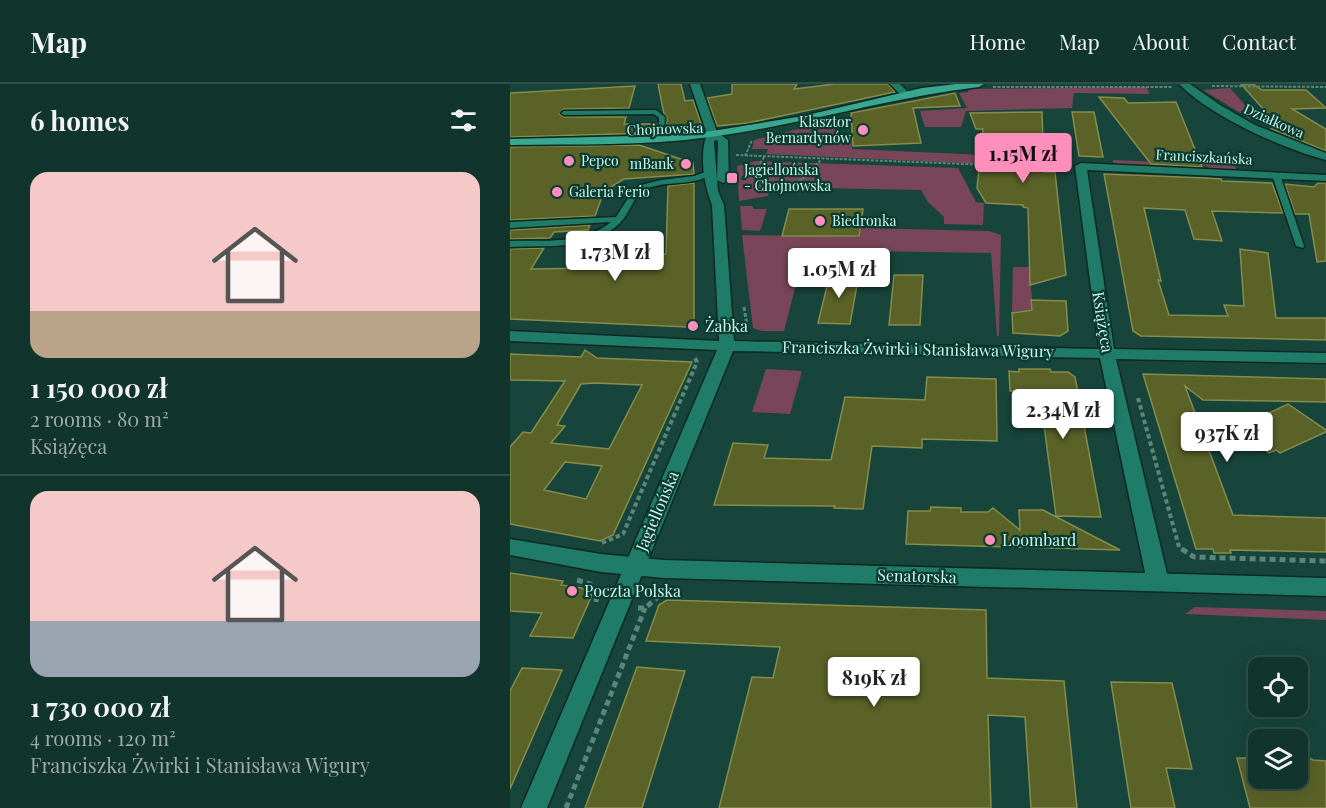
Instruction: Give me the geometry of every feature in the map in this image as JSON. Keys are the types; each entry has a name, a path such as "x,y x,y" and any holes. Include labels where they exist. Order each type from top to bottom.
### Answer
{"main road":[{"name":"Chojnowska","path":"526,142 638,146 710,138 906,95 979,84"},
{"name":"Chojnowska","path":"510,142 710,138 723,140 775,129 803,119"}],"street":[{"name":"Jagiellońska","path":"534,808 728,346 718,205 711,178 710,138 695,84"},
{"path":"895,84 906,95"},
{"name":"Działkowa","path":"1180,85 1244,124 1326,157"},
{"name":"Jagiellońska","path":"718,205 723,190 723,140"},
{"name":"Franciszkańska","path":"1074,170 1326,177"},
{"name":"Książęca","path":"1074,170 1107,353 1158,582"},
{"name":"Franciszka Żwirki i Stanisława Wigury","path":"510,336 728,346 1326,358"},
{"name":"Senatorska","path":"510,547 583,561 634,567 1326,587"}],"lane":[{"path":"564,113 656,112 662,117 662,126 655,139"},
{"path":"1276,175 1300,246"},
{"path":"510,244 560,242 590,237 609,229 619,219 636,191 655,184 711,178"},
{"path":"510,225 619,219"}],"path":[{"path":"990,87 1180,85"},
{"path":"1280,87 1326,87"},
{"path":"747,153 753,139 750,140"},
{"path":"730,155 747,153 764,157 1074,170"},
{"path":"764,157 759,166 762,174 776,187"},
{"path":"793,188 822,159"},
{"path":"743,297 748,332 755,335"},
{"path":"595,544 623,534 697,362 693,352"},
{"path":"1136,391 1179,547 1194,557 1326,561"},
{"path":"566,808 645,608"}],"shaded area":[{"path":"1146,87 1150,94 1074,93 1072,108 966,111 961,127 925,127 920,111 967,108 959,93 968,92 969,89"},
{"path":"1230,88 1250,111 1250,119 1203,90"},
{"path":"835,120 839,122 840,137 851,136 852,149 1053,158 1053,167 766,154 768,149 752,149 754,140"},
{"path":"1113,160 1234,165 1237,171 1209,170 1207,166 1165,164 1165,168 1114,165"},
{"path":"756,161 958,168 976,202 984,203 983,225 944,224 944,217 928,202 921,190 770,187 768,196 739,201 737,166"},
{"path":"740,206 767,209 760,231 742,230"},
{"path":"861,228 989,231 1001,235 999,336 997,336 991,253 805,250 784,331 762,331 753,328 742,235 859,237"},
{"path":"1013,267 1029,267 1033,309 1012,312"},
{"path":"766,369 802,371 790,414 752,412"},
{"path":"1195,607 1326,611 1326,620 1185,614"}],"building":[{"path":"658,84 681,84 685,101 693,100 702,126 696,131 665,133 667,117 664,114"},
{"path":"732,84 797,84 794,89 835,84 888,84 895,92 748,123 717,126 707,98 732,94"},
{"path":"1241,84 1253,84 1262,90 1306,90 1326,108 1292,109 1326,129 1326,151 1272,129 1280,128"},
{"path":"635,86 629,108 564,109 559,114 564,117 626,117 624,124 657,124 652,133 510,137 510,93"},
{"path":"955,93 960,106 913,108 921,143 853,146 851,113"},
{"path":"1099,97 1124,98 1128,103 1176,102 1202,167 1151,164"},
{"path":"1042,112 1044,172 1055,172 1066,275 1030,285 1028,208 1023,205 986,203 977,188 983,129 976,129 970,113"},
{"path":"1072,112 1094,112 1103,157 1079,156"},
{"name":"Galeria Ferio","path":"639,145 693,163 694,174 624,179 604,191 595,216 510,220 510,147"},
{"path":"1104,174 1272,183 1283,213 1212,211 1222,241 1194,239 1185,210 1144,208 1161,281 1158,280 1169,315 1228,316 1224,305 1244,306 1240,249 1268,253 1276,318 1326,318 1326,340 1141,336 1133,331"},
{"path":"694,183 694,323 688,327 510,319 510,249 544,248 531,269 659,267 661,254 666,254 668,186"},
{"path":"1318,183 1326,183 1326,261 1317,262 1309,214 1295,214 1285,184 1314,187"},
{"path":"789,209 863,209 859,236 782,236"},
{"path":"590,225 588,230 554,232 550,238 510,239 510,230"},
{"path":"830,274 859,274 850,324 818,323"},
{"path":"894,275 923,275 920,325 889,325"},
{"path":"1031,300 1066,301 1068,331 1060,336 1013,333 1012,313 1032,310"},
{"path":"585,350 597,358 692,362 613,535 600,541 510,524 510,447 523,432 531,433 565,381 510,380 510,354 581,357","holes":["581,384 642,385 609,449 551,443 565,426 557,425","565,462 602,466 586,499 544,490"]},
{"path":"1019,369 1050,369 1051,372 1068,372 1075,377 1101,517 1056,516 1042,410 1040,410 1037,392 1010,391 1009,371 1019,372"},
{"path":"1143,374 1326,379 1326,402 1203,400 1185,386 1233,515 1326,518 1326,552 1230,550 1231,553 1214,553 1213,549 1196,549"},
{"path":"927,377 996,379 997,441 922,439 922,448 872,446 863,509 834,508 835,506 714,505 733,443 768,445 764,458 831,460 845,397 925,400"},
{"path":"1288,404 1326,432 1280,453 1276,450 1269,453 1237,428"},
{"path":"931,507 961,508 961,512 988,512 993,508 1020,530 1019,510 1043,510 1120,550 906,544 908,511 930,511"},
{"path":"510,573 563,581 561,585 582,588 592,595 573,638 530,636 542,613 510,611"},
{"path":"667,600 986,610 987,678 1064,681 1077,808 1031,808 1025,717 988,715 991,808 719,808 752,677 773,678 780,647 646,641 659,605"},
{"path":"637,667 685,671 642,808 585,808"},
{"path":"522,668 562,670 510,789 510,691"},
{"path":"1111,682 1172,683 1192,769 1166,768 1175,808 1131,808"},
{"path":"1237,758 1248,758 1248,789 1308,789 1308,758 1326,761 1326,808 1250,808"}],"place":[{"name":"Klasztor Bernardynów","path":"863,130"},
{"name":"Pepco","path":"569,161"},
{"name":"mBank","path":"686,164"},
{"name":"Jagiellońska - Chojnowska","path":"732,178"},
{"name":"Galeria Ferio","path":"557,192"},
{"name":"Biedronka","path":"820,221"},
{"name":"Żabka","path":"693,326"},
{"name":"Loombard","path":"990,540"},
{"name":"Poczta Polska","path":"572,591"}]}
